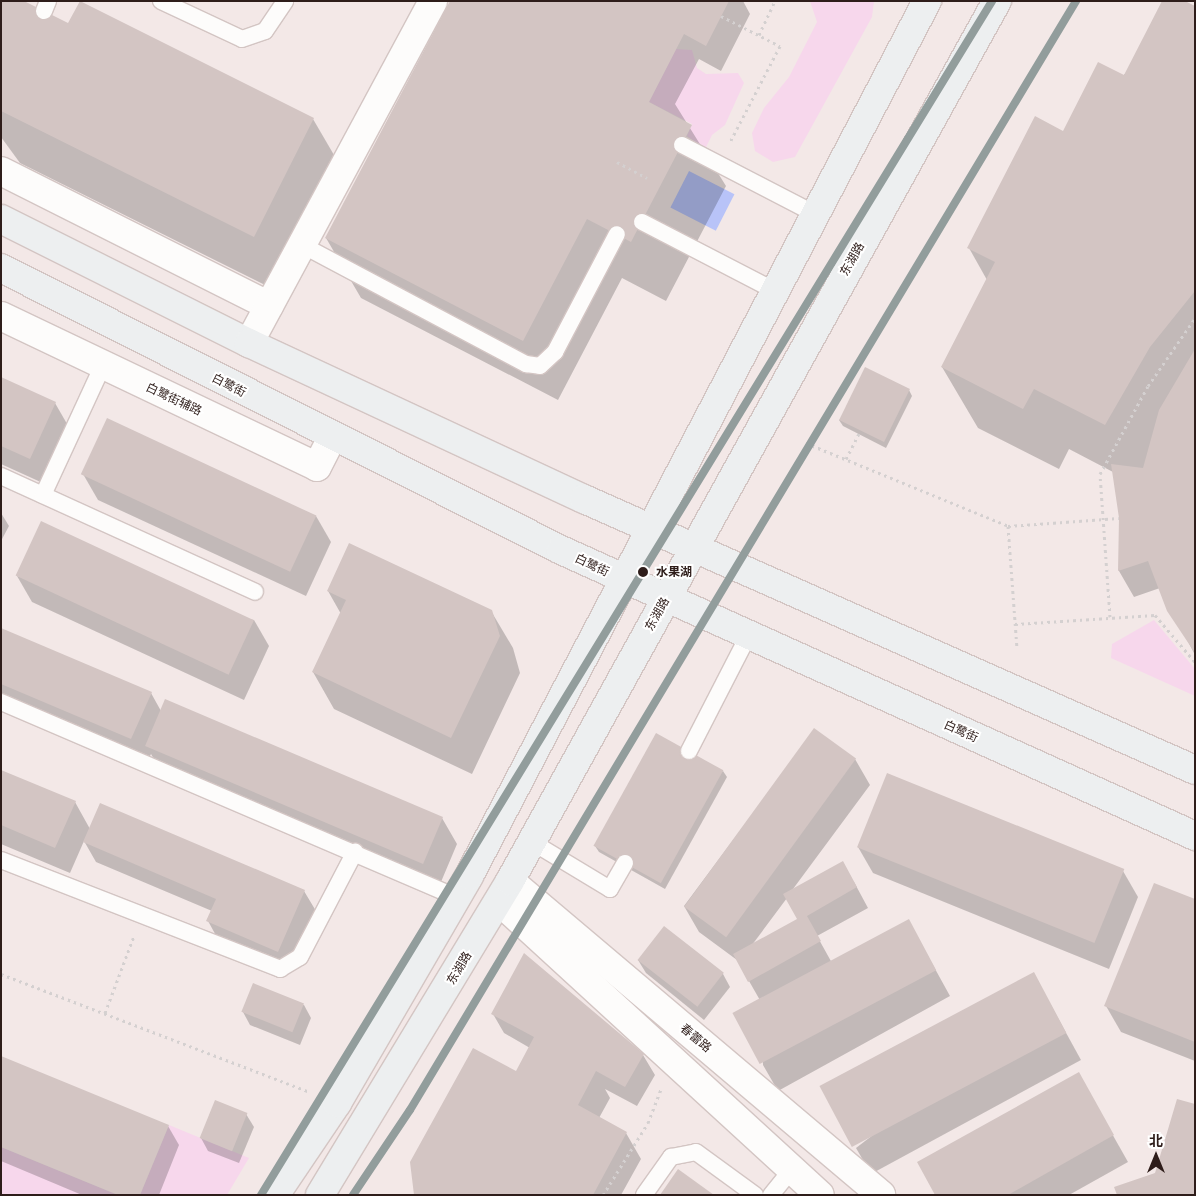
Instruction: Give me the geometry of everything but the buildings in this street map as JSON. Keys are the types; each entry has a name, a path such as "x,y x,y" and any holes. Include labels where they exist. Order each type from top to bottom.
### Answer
{"main road":[{"path":"275,1195 337,1102 457,897 626,580 927,1"},
{"name":"东湖路","path":"320,1195 532,842 666,599 692,548 997,1"},
{"path":"1,219 249,343 652,530 1195,770"},
{"name":"白鹭街","path":"1,268 332,437 626,580 1195,836"}],"street":[{"path":"249,343 433,1"},
{"path":"1,170 269,306"},
{"name":"白鹭街辅路","path":"1,316 317,467 332,437"},
{"path":"504,891 672,1060 820,1195"},
{"name":"春蕾路","path":"504,891 881,1195"}],"lane":[{"path":"161,1 242,39 266,31 285,1"},
{"path":"682,145 817,215"},
{"path":"642,222 777,292"},
{"path":"302,246 526,364 540,366 556,352 617,234"},
{"path":"43,495 103,365"},
{"path":"1,476 255,592"},
{"path":"689,751 748,636"},
{"path":"1,702 457,897"},
{"path":"532,842 610,889 625,863"},
{"path":"1,860 262,965 288,967 300,957 355,852"},
{"path":"644,1195 671,1156 696,1152 755,1195"},
{"path":"770,1195 791,1170"}],"path":[{"path":"759,35 775,1"},
{"path":"719,164 780,46 721,16"},
{"path":"617,162 647,178"},
{"path":"1110,617 1100,474 1157,371 1195,318"},
{"path":"846,459 860,431"},
{"path":"806,443 1008,526 1118,518"},
{"path":"1008,526 1017,649"},
{"path":"1016,624 1110,617 1158,616 1195,662"},
{"path":"104,1013 142,917"},
{"path":"1,974 337,1102"},
{"path":"603,1195 648,1123 672,1060"}],"shaded area":[{"path":"810,1 874,1 872,17 795,157 773,162 755,151 752,133 764,108 789,77 817,22"},
{"path":"676,49 692,50 697,68 706,74 738,73 744,83 725,125 712,135 705,149 687,136 692,124 649,102"},
{"path":"1154,620 1195,669 1195,696 1111,658 1112,644"},
{"path":"169,1125 249,1158 227,1195 140,1195"},
{"path":"1,1147 118,1195 1,1195"}],"water":[{"path":"689,171 734,194 716,231 670,208"}],"transit line":[{"path":"261,1195 992,1"},
{"path":"353,1195 410,1110 1076,1"}],"place":[{"name":"水果湖","path":"643,572"}]}
